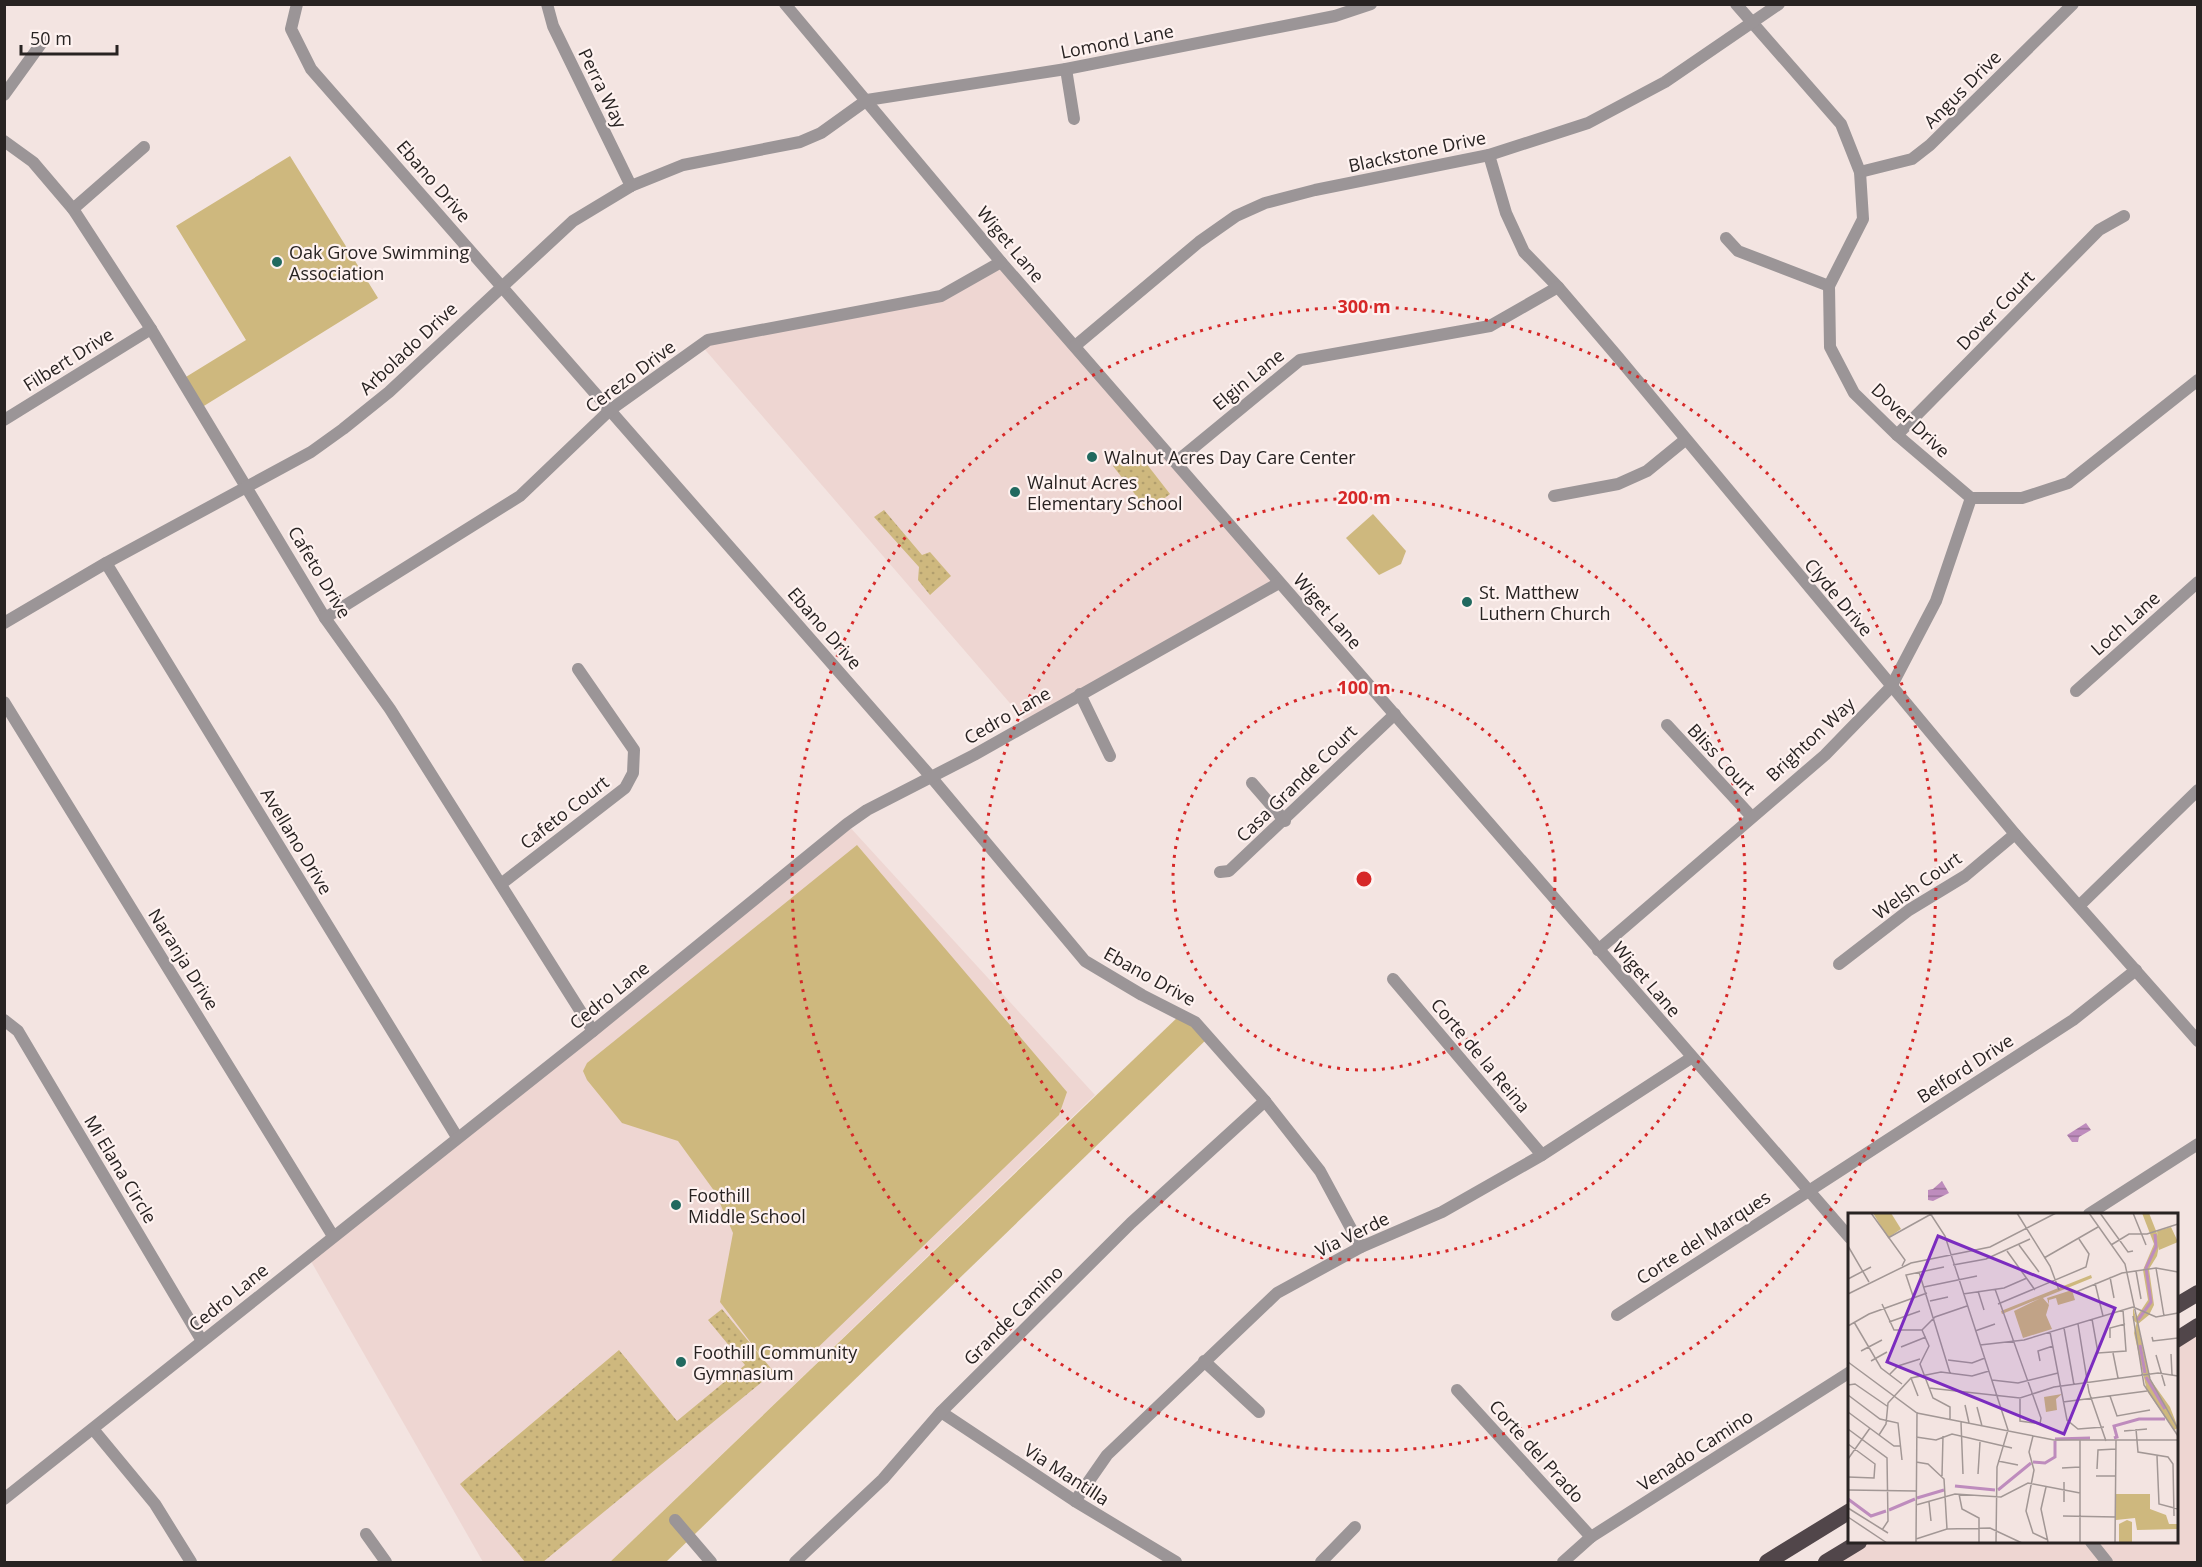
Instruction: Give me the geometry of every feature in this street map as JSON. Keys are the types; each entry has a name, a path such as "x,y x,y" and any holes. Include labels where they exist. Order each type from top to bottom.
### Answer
{"highway":[{"path":"2178,1305 2198,1293"},
{"path":"2178,1339 2198,1326"},
{"path":"1767,1563 1848,1512"},
{"path":"1826,1563 1857,1543"}],"street":[{"name":"Ebano Drive","path":"297,4 291,28 311,69 932,778 1085,961 1142,995 1195,1022 1265,1101 1320,1172 1361,1247"},
{"name":"Perra Way","path":"548,4 553,26 631,186"},
{"name":"Wiget Lane","path":"785,4 1001,262 1691,1058 1848,1236"},
{"name":"Lomond Lane","path":"867,100 1066,69 1335,16 1371,4"},
{"name":"Dover Drive","path":"1736,4 1841,124 1860,172 1863,219 1829,286 1830,347 1854,393 1897,435 1971,498"},
{"name":"Blackstone Drive","path":"1075,346 1199,242 1236,216 1265,203 1315,190 1489,155 1588,123 1665,82 1754,24 1779,4"},
{"name":"Angus Drive","path":"1860,172 1912,159 1930,145 2073,4"},
{"path":"4,95 43,41"},
{"path":"1066,69 1074,118"},
{"name":"Arbolado Drive","path":"4,623 106,563 311,452 389,392 573,221 631,186 682,165 801,142 821,133 867,100"},
{"name":"Cafeto Drive","path":"4,141 33,162 73,209 151,329 325,618 390,709 593,1031"},
{"path":"73,209 144,147"},
{"name":"Clyde Drive","path":"1489,155 1506,213 1524,252 1558,287 2015,834 2198,1041"},
{"name":"Dover Court","path":"1897,435 2099,230 2124,216"},
{"path":"1726,237 1738,251 1829,286"},
{"name":"Cerezo Drive","path":"325,618 520,496 610,410 708,340 941,296 1001,262"},
{"name":"Elgin Lane","path":"1176,462 1300,360 1490,327 1558,287"},
{"name":"Filbert Drive","path":"4,420 151,329"},
{"path":"1971,498 2022,498 2068,483 2198,380"},
{"path":"1554,496 1618,484 1647,471 1685,440"},
{"name":"Brighton Way","path":"1598,950 1750,816 1825,755 1891,687 1936,601 1971,498"},
{"name":"Avellano Drive","path":"106,563 457,1137"},
{"name":"Loch Lane","path":"2076,691 2198,582"},
{"name":"Cedro Lane","path":"4,1499 593,1031 837,831 867,810 932,778 1279,583"},
{"name":"Cafeto Court","path":"501,884 625,788 633,772 634,750 578,669"},
{"path":"1080,694 1110,756"},
{"name":"Naranja Drive","path":"4,702 333,1236"},
{"name":"Casa Grande Court","path":"1220,872 1229,871 1285,821 1395,714"},
{"name":"Bliss Court","path":"1667,725 1750,816"},
{"path":"1252,783 1285,821"},
{"path":"2079,906 2196,795"},
{"name":"Welsh Court","path":"1839,964 1909,910 1965,876 2015,834"},
{"name":"Belford Drive","path":"1808,1189 2073,1020 2136,970"},
{"name":"Corte de la Reina","path":"1393,979 1542,1155"},
{"name":"Mi Elana Circle","path":"4,1020 18,1031 202,1341"},
{"name":"Via Verde","path":"1075,1501 1107,1455 1277,1293 1361,1247 1442,1212 1542,1155 1691,1058"},
{"name":"Grande Camino","path":"795,1563 883,1479 941,1412 1131,1222 1265,1101"},
{"path":"2092,1213 2198,1144"},
{"name":"Corte del Marques","path":"1617,1315 1808,1189"},
{"path":"1204,1361 1259,1412"},
{"name":"Venado Camino","path":"1563,1563 1591,1537 1848,1373"},
{"name":"Corte del Prado","path":"1456,1390 1591,1537"},
{"name":"Via Mantilla","path":"941,1412 1075,1501 1176,1563"},
{"path":"93,1429 155,1504 191,1563"},
{"path":"675,1520 711,1563"},
{"path":"1321,1563 1355,1527"},
{"path":"366,1534 386,1563"},
{"path":"2092,1543 2107,1563"}],"shaded area":[{"name":"Oak Grove Swimming Association","path":"290,156 378,298 199,409 181,380 246,340 176,226"},
{"name":"Walnut Acres Elementary School","path":"1001,262 1279,583 1028,724 701,345 941,296"},
{"path":"1135,449 1170,494 1148,511 1113,466"},
{"path":"884,510 922,555 930,552 951,576 930,595 918,580 919,567 874,517"},
{"path":"1373,514 1406,551 1401,564 1379,575 1346,538"},
{"name":"Foothill Middle School","path":"847,824 1095,1095 610,1562 483,1562 308,1256"},
{"path":"857,845 1067,1092 1059,1115 805,1360 761,1356 720,1302 733,1233 715,1192 678,1141 622,1123 587,1080 583,1071 587,1063"},
{"path":"1181,1014 1209,1037 666,1562 610,1562"},
{"path":"2086,1123 2091,1130 2079,1137 2078,1142 2072,1142 2067,1135"},
{"path":"1942,1181 1949,1193 1933,1201 1928,1200 1928,1190 1933,1189"},
{"path":"722,1309 774,1372 543,1562 525,1562 460,1484 619,1350 677,1421 745,1365 708,1320"},
{"path":"2197,1326 2197,1562 1826,1562 1857,1543 2178,1543 2178,1339"}],"place":[{"name":"Oak Grove Swimming Association","path":"277,262"},
{"name":"Walnut Acres Day Care Center","path":"1092,457"},
{"name":"Walnut Acres Elementary School","path":"1015,492"},
{"name":"St. Matthew Luthern Church","path":"1467,602"},
{"name":"Foothill Middle School","path":"676,1205"},
{"name":"Foothill Community Gymnasium","path":"681,1362"}]}
